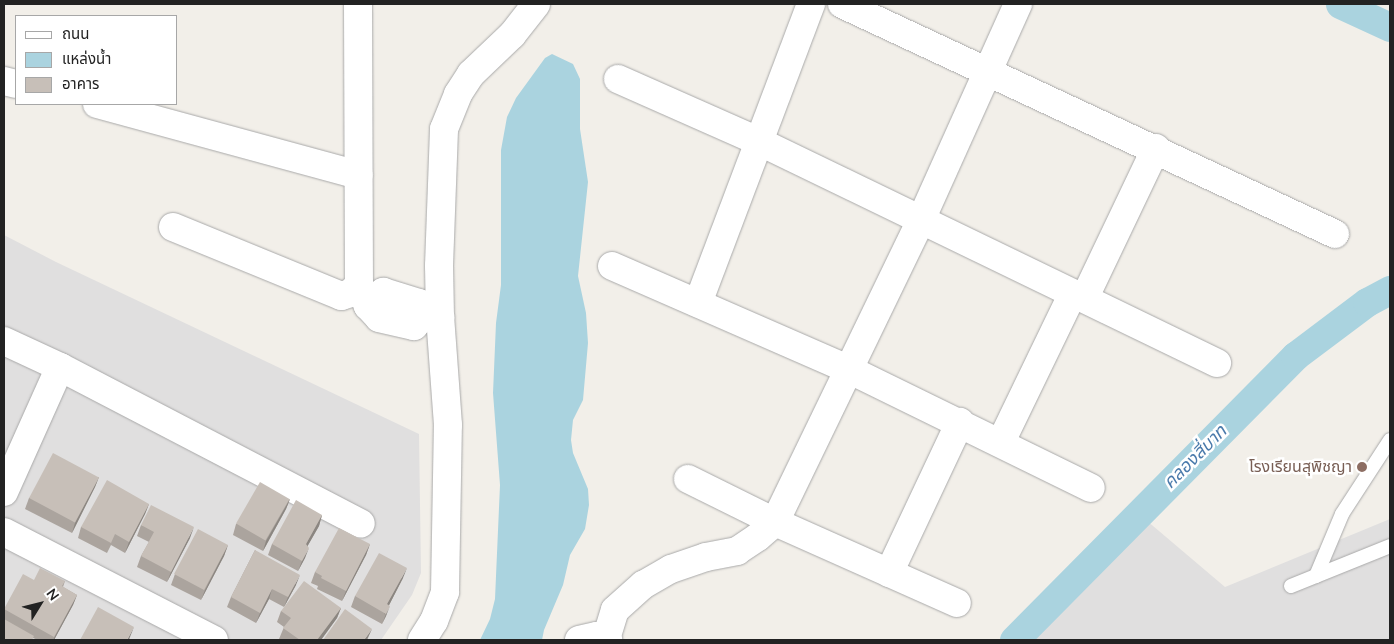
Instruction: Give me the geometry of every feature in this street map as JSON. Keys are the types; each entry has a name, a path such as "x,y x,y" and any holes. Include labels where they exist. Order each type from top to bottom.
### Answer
{"street":[{"path":"358,4 359,174 363,295 379,318 414,326 432,315"},
{"path":"422,640 434,621 445,592 448,424 432,315 439,266 444,129 458,94 472,74 512,35 536,4"},
{"path":"698,304 811,4"},
{"path":"842,4 1156,148 1335,234"},
{"path":"579,640 597,636 607,640 615,610 643,585 671,569 706,556 737,551 758,537 775,522 921,220 1018,4"},
{"path":"618,79 758,141 1217,363"},
{"path":"101,105 359,174"},
{"path":"1001,442 1156,148"},
{"path":"173,227 341,296 351,294 363,295"},
{"path":"612,266 850,370 1001,442 1091,488"},
{"path":"4,340 60,367 361,524"},
{"path":"4,492 60,367"},
{"path":"889,573 960,422"},
{"path":"688,479 775,522 957,603"},
{"path":"4,532 214,640"}],"lane":[{"path":"1316,576 1342,514 1390,440"},
{"path":"1291,586 1390,546"}],"shaded area":[{"path":"4,235 56,262 419,434 421,573 412,595 381,640 4,640"},
{"path":"1390,519 1390,640 1027,640 1146,520 1225,587"}],"water":[{"path":"552,54 573,64 580,79 580,129 588,182 578,276 586,313 588,343 583,400 573,420 571,440 573,453 588,489 589,505 585,529 570,555 563,585 544,630 542,640 480,640 490,619 495,599 500,485 493,393 496,323 501,285 501,150 507,117 516,98 545,58"}],"building":[{"path":"53,453 99,477 75,522 29,498"},
{"path":"107,480 149,504 129,542 115,534 111,543 81,527"},
{"path":"260,482 289,499 265,541 236,524"},
{"path":"296,500 322,515 306,544 309,548 302,561 272,544"},
{"path":"151,505 194,527 171,572 141,556 154,532 141,525"},
{"path":"339,528 370,544 346,591 321,578 322,576 315,572"},
{"path":"198,529 228,545 204,590 174,574"},
{"path":"255,550 300,575 288,597 272,589 260,613 231,597"},
{"path":"379,553 407,568 387,604 390,606 386,614 355,596"},
{"path":"40,568 65,581 62,586 77,595 54,637 4,609 23,574 34,580"},
{"path":"304,581 341,608 317,640 300,640 283,628 291,618 281,611"},
{"path":"98,607 134,627 127,640 80,640"},
{"path":"345,609 372,629 364,640 323,640"},
{"path":"4,619 34,636 32,640 4,640"}],"waterway":[{"path":"1340,4 1390,27"},
{"name":"คลองสี่บาท","path":"1014,640 1295,356 1367,302 1390,290"}],"place":[{"name":"โรงเรียนสุพิชญา","path":"1362,467"}]}
